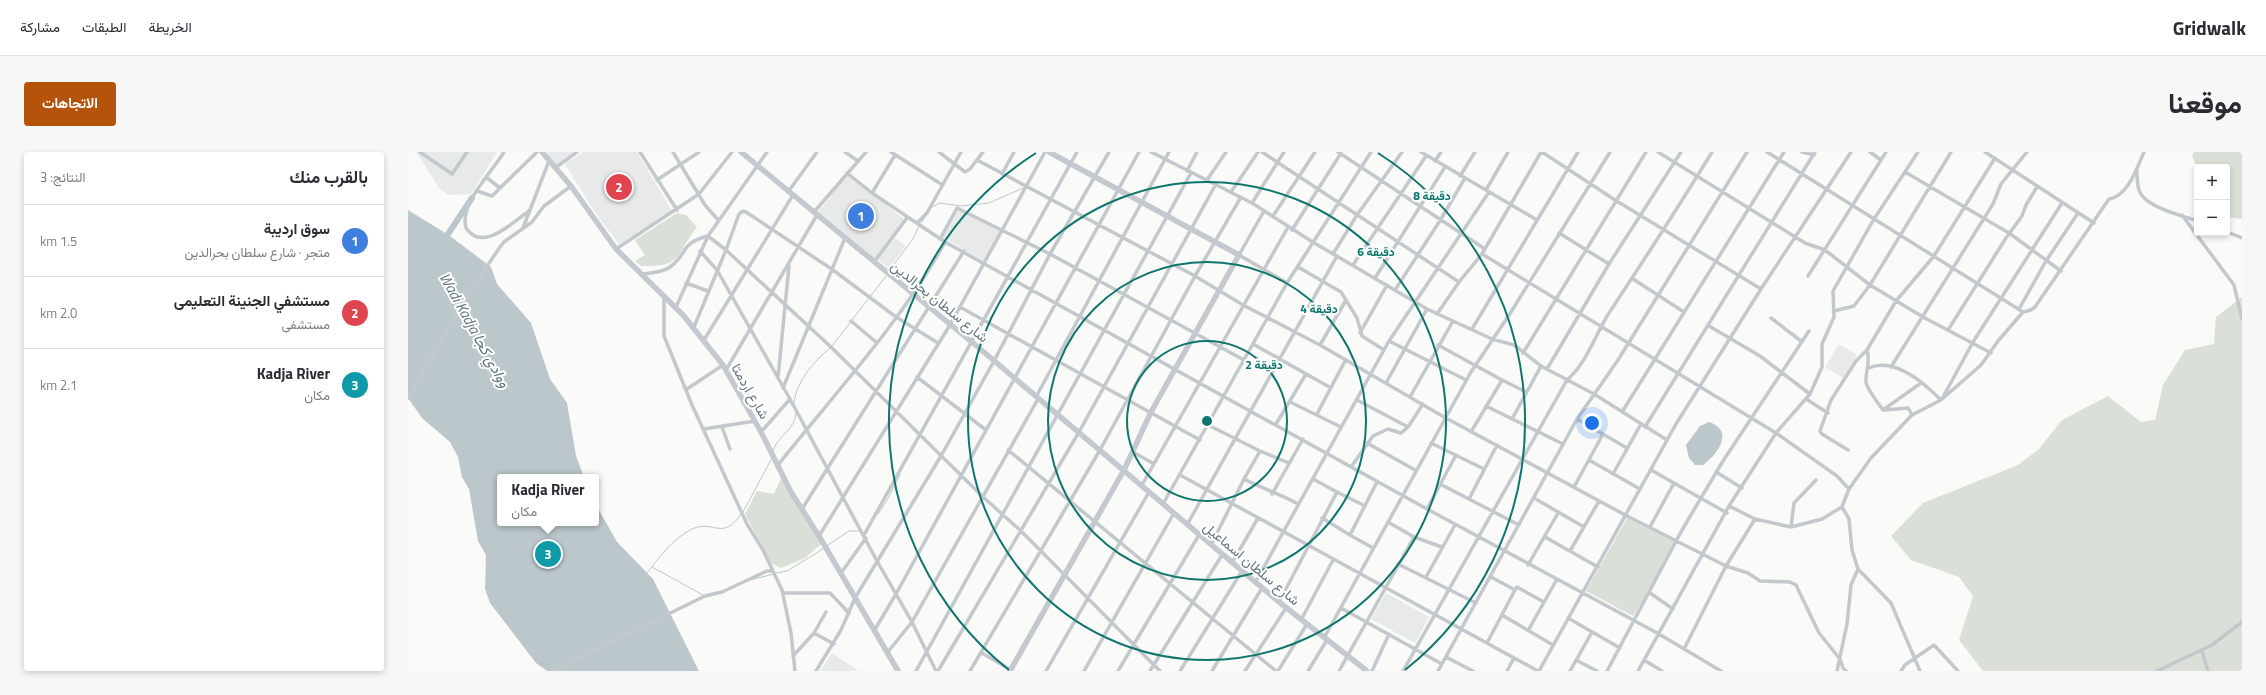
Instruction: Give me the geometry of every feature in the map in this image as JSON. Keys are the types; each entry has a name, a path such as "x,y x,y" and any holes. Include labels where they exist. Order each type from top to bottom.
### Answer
{"street":[{"path":"420,152 452,174 467,152"},
{"path":"504,152 477,191 465,215 464,221 466,228 472,234 484,237 494,236 529,212"},
{"path":"477,191 492,196 537,152"},
{"name":"شارع اردمتا","path":"542,152 554,168 571,186 616,249 676,307 694,327 725,367 761,432 777,466 801,510 819,536 898,671"},
{"path":"554,168 577,152"},
{"path":"640,152 677,210"},
{"path":"673,152 705,205 718,220"},
{"path":"658,180 699,152"},
{"path":"616,249 699,194 732,152"},
{"name":"شارع سلطان بحرالدين","path":"741,152 972,342 1014,380 1124,470"},
{"path":"676,307 708,236 767,152"},
{"path":"704,340 773,229 791,194 817,152"},
{"path":"845,152 858,161"},
{"path":"687,389 725,367 750,331 790,263 815,214 847,173 866,152"},
{"path":"891,152 941,184"},
{"path":"939,152 966,172 983,152"},
{"path":"917,224 927,212 941,184 961,152"},
{"path":"1002,174 1014,152"},
{"path":"819,536 844,498 950,324 1045,152"},
{"path":"1049,152 1190,229 1215,241 1287,283"},
{"path":"841,573 865,537 942,394 1077,152"},
{"path":"816,671 834,644 855,598 941,456 994,361 1050,254 1109,152"},
{"path":"874,631 962,475 1139,152"},
{"path":"1151,152 1252,203 1292,230 1427,309 1492,339 1514,345 1547,370 1594,394 1667,440"},
{"path":"887,654 912,622 1037,398 1079,316 1169,152"},
{"path":"916,671 928,653 1002,514 1124,294 1189,172 1197,152"},
{"path":"1207,180 1226,152"},
{"path":"1231,192 1258,152"},
{"path":"1262,152 1419,254 1458,282"},
{"path":"1252,203 1284,152"},
{"path":"1273,216 1315,152"},
{"path":"1292,230 1340,152 1485,249"},
{"path":"1163,504 1287,283 1371,152"},
{"path":"1188,525 1234,439 1322,282 1357,214 1402,152"},
{"path":"1420,152 1537,220"},
{"path":"1435,161 1441,152"},
{"path":"1460,176 1475,152"},
{"path":"1255,583 1384,350 1462,233 1488,191 1508,152"},
{"path":"1437,314 1458,282 1482,254 1542,152 1616,200 1761,289"},
{"path":"1472,329 1506,269 1578,152"},
{"path":"1308,671 1326,639 1340,608 1444,417 1475,365 1492,339 1503,326 1610,152"},
{"path":"1523,353 1554,299 1646,152"},
{"path":"1658,152 1796,237 1825,250 1870,285 1896,301 1991,353"},
{"path":"1547,370 1609,264 1681,152"},
{"path":"1403,671 1567,380 1583,360 1602,327 1712,152"},
{"path":"1438,671 1577,419 1628,344 1688,244 1747,152"},
{"path":"1767,152 1852,207 1874,219 2023,312"},
{"path":"1622,412 1784,152"},
{"path":"1613,474 1628,448 1709,326 1738,275 1815,153 1802,152"},
{"path":"1180,475 1308,544 1333,560 1436,614 1539,671 1627,516 1667,440 1761,289 1851,152"},
{"path":"1870,152 1881,160"},
{"path":"1808,276 1886,152"},
{"path":"1638,671 1729,506 1776,433 1810,394 1822,367 1822,344 1834,317 1833,291 1846,265 1874,219 1918,152"},
{"path":"1834,311 1854,306 1870,285 1931,188 1951,152"},
{"path":"1985,152 2094,223"},
{"path":"1891,368 1984,218 2001,184 2027,152"},
{"path":"1729,506 1755,519 1791,527 1822,519 1842,507 1849,489 1871,458 1912,415 1941,400 1981,365 2023,312 2031,310 2035,307 2109,199 2118,198 2137,170 2144,152"},
{"path":"872,193 895,155"},
{"path":"1353,266 1426,156"},
{"path":"1848,450 1820,431 1831,400 1856,361 1867,350 1896,301 1934,256 1966,208 1995,158"},
{"path":"522,229 539,182 549,160"},
{"path":"977,160 1195,276 1243,305 1320,345 1345,361 1496,446 1522,458 1627,516 1726,566 1748,573 1760,581 1790,582 1796,585 1819,633 1840,659 1843,668 1846,671"},
{"path":"1375,278 1422,206 1445,167"},
{"path":"2137,170 2139,190 2143,198 2153,205 2194,220"},
{"path":"1905,172 2009,233 2030,250 2061,271"},
{"path":"847,173 907,218 945,242 964,251 1128,342 1200,384 1303,439 1427,510 1528,565 1583,592 1659,634 1710,666 1721,671"},
{"path":"486,177 500,188"},
{"path":"1395,290 1441,219 1465,178"},
{"path":"937,671 1049,483 1216,184"},
{"path":"408,398 409,393 469,293 504,242 532,222 544,206 571,186"},
{"path":"1948,330 2009,233 2022,216 2026,205 2037,187"},
{"path":"970,671 982,653 1100,450 1195,276 1241,197"},
{"path":"1941,400 1945,390 1973,342 2030,250 2062,202"},
{"path":"940,239 958,208 1075,267 1195,335 1244,360"},
{"path":"694,327 726,250 739,214 743,211 799,246 896,317 938,343"},
{"path":"982,653 1011,671 1064,574 1124,470 1151,412 1264,211"},
{"path":"2019,309 2046,261 2078,213"},
{"path":"2182,216 2234,286 2242,319"},
{"path":"874,262 907,218"},
{"path":"1142,485 1288,227"},
{"path":"1559,233 1584,250 1609,264"},
{"path":"2230,233 2242,238"},
{"path":"708,236 726,250 786,306 982,496 1021,531 1160,671"},
{"path":"641,274 664,270 670,267 689,243 708,236"},
{"path":"784,388 845,238"},
{"path":"777,466 896,317 913,294 945,242"},
{"path":"700,251 717,270 750,331 790,398 877,561 912,622 937,671"},
{"path":"801,510 964,251"},
{"path":"1482,254 1653,360 1776,433 1837,476 1849,489"},
{"path":"778,378 790,263"},
{"path":"1298,267 1341,292 1357,318 1360,333 1364,338 1384,350"},
{"path":"1633,279 1684,312"},
{"path":"686,283 708,291"},
{"path":"1360,333 1387,285"},
{"path":"664,295 664,336 747,524 773,571 783,593 795,671"},
{"path":"1320,345 1346,300"},
{"path":"960,307 1032,348 1081,372 1200,440"},
{"path":"1386,384 1427,309"},
{"path":"1771,318 1801,341"},
{"path":"851,321 876,342"},
{"path":"1410,398 1438,345 1453,321"},
{"path":"1709,326 1730,340 1760,356 1780,373 1810,394"},
{"path":"1607,671 1677,540 1716,472 1750,418 1809,331"},
{"path":"1390,341 1466,380"},
{"path":"1253,344 1331,388"},
{"path":"1438,345 1526,392"},
{"path":"1867,350 1870,361 1867,386 1883,410"},
{"path":"1317,414 1345,361"},
{"path":"1868,368 1880,365 1891,368 1921,383 1941,400"},
{"path":"1512,418 1541,366"},
{"path":"1276,424 1306,374"},
{"path":"918,377 942,394 986,430"},
{"path":"1471,432 1502,380"},
{"path":"1883,410 1921,383"},
{"path":"761,432 790,398"},
{"path":"1806,399 1828,412"},
{"path":"1357,400 1408,427"},
{"path":"1290,402 1341,427"},
{"path":"1351,467 1367,443 1376,434 1388,429 1401,433 1408,427 1423,404"},
{"path":"1486,406 1563,444"},
{"path":"1883,410 1908,408 1912,415"},
{"path":"1577,419 1628,448"},
{"path":"704,429 755,421"},
{"path":"1208,425 1234,439 1289,463"},
{"path":"722,427 730,449"},
{"path":"1574,487 1603,434"},
{"path":"1272,494 1303,439"},
{"path":"1367,443 1415,470"},
{"path":"1431,443 1484,469"},
{"path":"1469,499 1496,446"},
{"path":"1008,450 1192,603 1277,671 1308,624"},
{"path":"1211,545 1231,503 1260,451"},
{"path":"1133,452 1154,464"},
{"path":"1427,510 1456,455"},
{"path":"1589,460 1640,489"},
{"name":"شارع سلطان اسماعيل","path":"1124,470 1255,583 1367,671"},
{"path":"1651,470 1726,512"},
{"path":"1716,472 1742,488"},
{"path":"1244,479 1272,494 1280,493 1298,504"},
{"path":"1313,479 1365,506"},
{"path":"1791,527 1794,503 1816,480"},
{"path":"1350,535 1377,482"},
{"path":"1650,527 1674,483"},
{"path":"1440,484 1519,525"},
{"path":"1046,671 1149,492"},
{"path":"1279,602 1308,544 1337,492"},
{"path":"1534,498 1584,527"},
{"path":"1570,551 1599,500"},
{"path":"1842,507 1849,519 1852,550 1858,569 1891,603 1920,671"},
{"path":"1084,671 1174,513"},
{"path":"1528,565 1558,513"},
{"path":"1232,563 1258,518"},
{"path":"1322,518 1373,548"},
{"path":"1684,649 1726,566 1755,519"},
{"path":"1388,522 1414,537 1442,547"},
{"path":"1426,577 1455,525"},
{"path":"1118,671 1199,535"},
{"path":"1339,671 1414,537"},
{"path":"1545,537 1598,567"},
{"path":"1150,671 1222,555"},
{"path":"1301,620 1333,560"},
{"path":"1398,564 1450,588 1476,603"},
{"path":"1837,671 1850,591 1858,569"},
{"path":"552,671 705,596 722,592 767,571 773,571"},
{"path":"1180,671 1211,618 1242,572"},
{"path":"1491,577 1515,590"},
{"path":"1529,629 1557,579"},
{"path":"1487,643 1517,587 1544,602"},
{"path":"1212,671 1262,588"},
{"path":"783,593 830,593 849,613"},
{"path":"1650,593 1673,609"},
{"path":"1245,671 1255,653 1286,608"},
{"path":"1340,608 1390,634 1442,664"},
{"path":"793,656 814,633 826,612"},
{"path":"1502,615 1529,629 1553,645"},
{"path":"1568,618 1620,648"},
{"path":"2157,671 2202,650 2225,637 2242,622"},
{"path":"1570,671 1592,632"},
{"path":"814,633 834,644"},
{"path":"1372,671 1390,634"},
{"path":"1901,671 1914,659 1934,645 1958,671"},
{"path":"2202,650 2208,671"},
{"path":"1446,657 1472,671"},
{"path":"1507,671 1514,658"},
{"path":"1576,660 1598,671"},
{"path":"1644,660 1662,671"},
{"path":"1707,671 1710,666"}],"shaded area":[{"path":"416,152 497,152 471,194 449,195 439,188"},
{"path":"547,152 576,152 556,166"},
{"path":"583,152 637,152 672,211 619,244 596,214 565,164"},
{"path":"2194,152 2242,152 2242,219 2230,217 2230,164 2195,164 2192,156"},
{"path":"848,174 905,220 875,259 818,212"},
{"path":"958,210 1000,230 985,262 942,237"},
{"path":"677,213 686,215 697,227 676,258 671,262 664,264 641,266 635,261 645,255 635,240"},
{"path":"895,238 906,246 889,268 877,259"},
{"path":"2242,297 2242,671 1983,671 1959,640 1973,596 1959,577 1911,560 1891,536 1923,503 2018,465 2039,449 2062,420 2108,396 2141,422 2155,420 2163,385 2185,350 2214,344 2216,317"},
{"path":"1839,344 1857,355 1843,378 1825,367"},
{"path":"781,478 821,544 805,558 781,568 771,563 745,514 757,491 774,494"},
{"path":"1627,518 1675,542 1650,590 1633,616 1586,591"},
{"path":"1386,593 1429,617 1415,643 1371,619"},
{"path":"832,653 856,669 858,671 820,671"}],"water":[{"name":"Wadi Kadja ووادي كجا","path":"408,210 450,236 491,267 497,284 531,323 550,379 567,403 576,456 583,474 497,474 497,526 599,526 599,510 617,542 653,579 699,671 547,671 536,663 490,603 485,589 486,555 478,541 469,489 462,477 458,457 450,442 422,418 408,398"},
{"path":"1709,422 1717,426 1721,431 1721,443 1714,455 1709,460 1703,465 1695,465 1689,458 1686,445 1700,426"}],"waterway":[{"path":"933,207 939,203 962,206 989,203 1023,188"},
{"path":"444,240 472,198"},
{"path":"921,223 925,217"},
{"path":"889,271 913,239 919,226"},
{"path":"832,346 886,276"},
{"path":"794,403 798,387 807,372 830,348"},
{"path":"773,451 778,441 793,424 796,412"},
{"path":"743,512 772,458"},
{"path":"878,514 900,475"},
{"path":"646,574 667,549 685,533 692,529 706,526 718,528 728,527 741,514"},
{"path":"828,545 849,531 859,531"},
{"path":"776,573 787,571 823,549"},
{"path":"652,567 703,595"},
{"path":"751,580 773,574"}],"place":[{"name":"مستشفي الجنينة التعليمى","path":"619,187"},
{"name":"سوق ارديبة","path":"861,216"},
{"name":"Kadja River","path":"548,554"}]}
